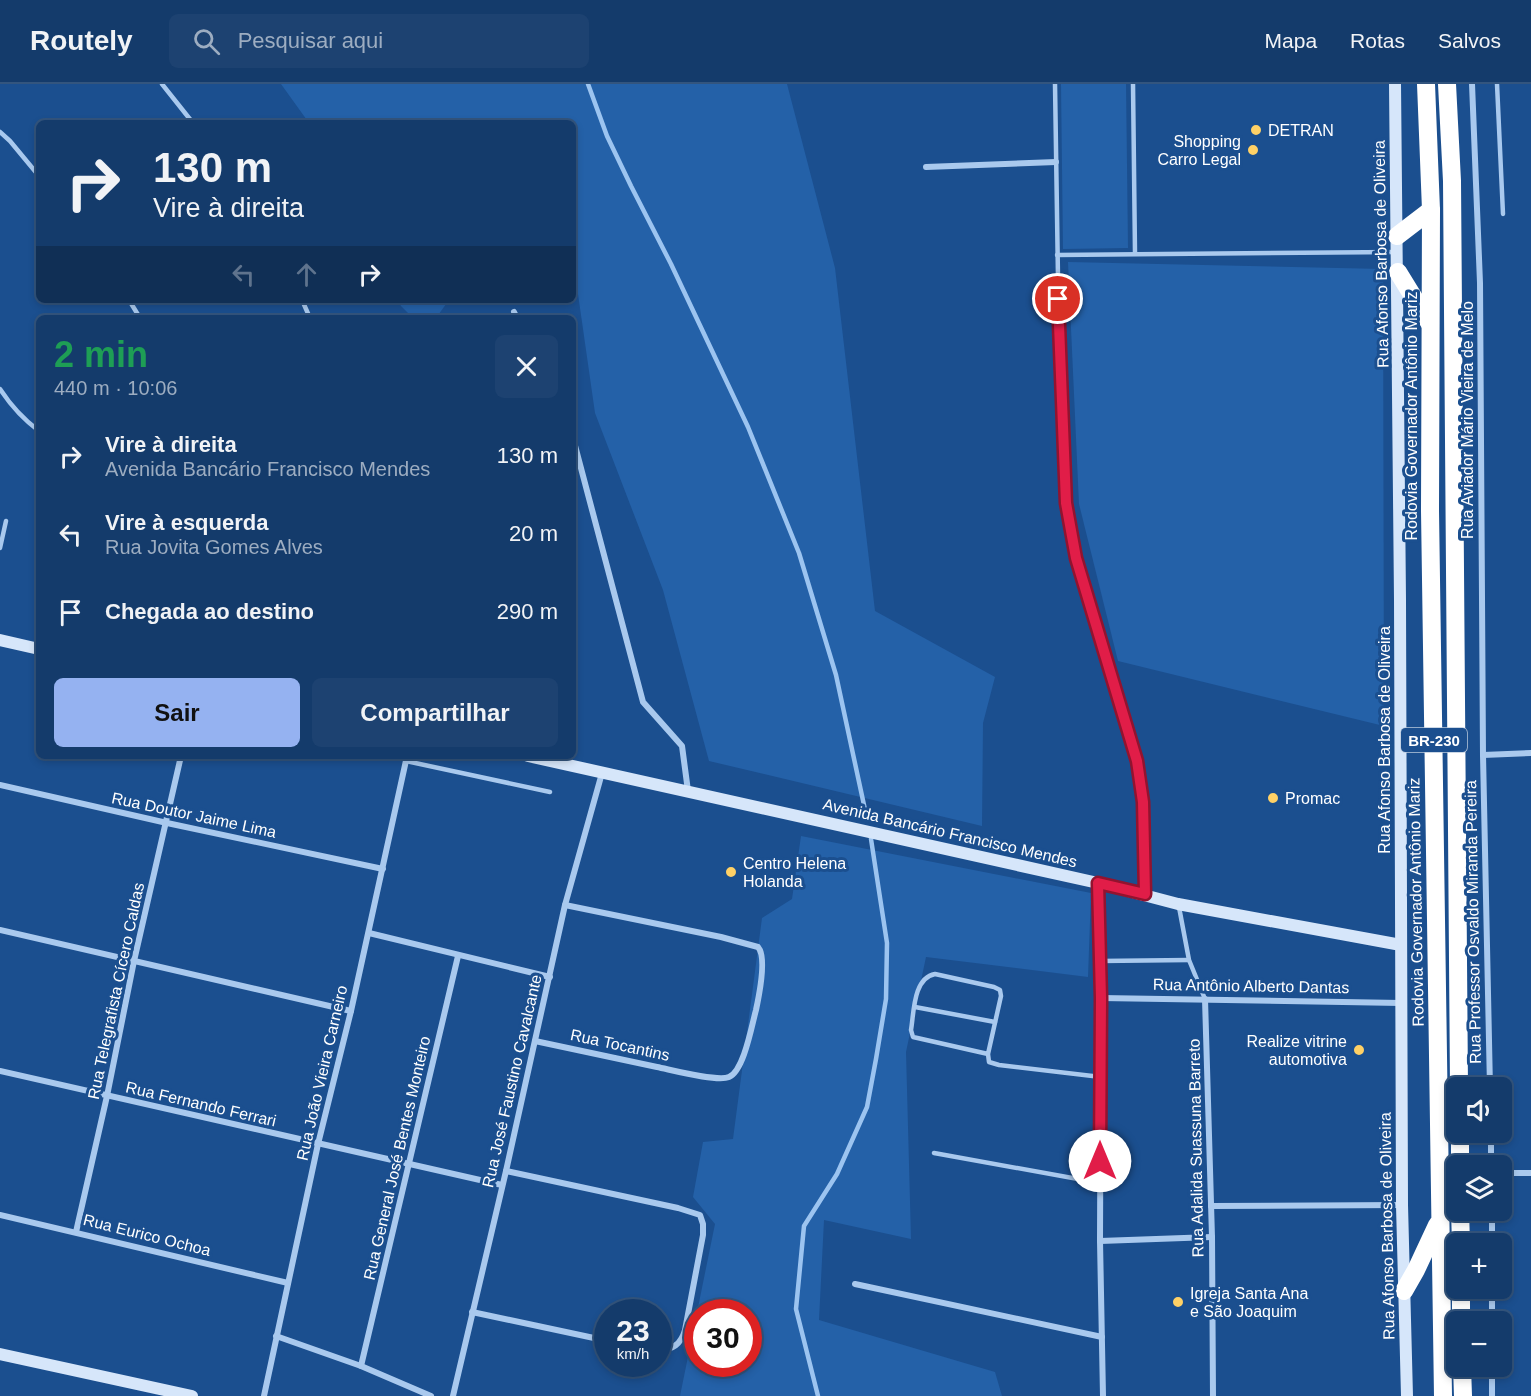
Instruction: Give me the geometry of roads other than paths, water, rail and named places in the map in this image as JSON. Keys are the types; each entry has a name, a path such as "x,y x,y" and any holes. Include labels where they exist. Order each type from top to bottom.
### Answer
{"highway":[{"name":"Rodovia Governador Antônio Mariz","path":"1426,84 1431,210 1430,511 1443,1396"},
{"name":"BR-230","path":"1447,84 1452,193 1459,1077"},
{"path":"1397,244 1431,210"},
{"path":"1398,272 1431,325"},
{"path":"1404,1291 1421,1261 1440,1218"},
{"path":"1462,1377 1463,1396"}],"street":[{"name":"Rua Afonso Barbosa de Oliveira","path":"1395,84 1398,272 1402,1205 1407,1396"},
{"name":"Rua Aviador Mário Vieira de Melo","path":"1472,84 1480,283 1483,756"},
{"path":"926,167 1056,162"},
{"path":"576,449 643,702 682,746 688,792"},
{"path":"0,640 36,648"},
{"path":"1483,756 1531,753"},
{"name":"Rua Professor Osvaldo Miranda Pereira","path":"1483,756 1490,1077"},
{"name":"Rua Telegrafista Cícero Caldas","path":"76,1232 107,1096 134,961 181,759"},
{"name":"Rua João Vieira Carneiro","path":"264,1396 318,1144 369,933 406,759"},
{"name":"Avenida Bancário Francisco Mendes","path":"542,759 1098,883 1178,904 1401,945"},
{"name":"Rua José Faustino Cavalcante","path":"453,1396 565,905 602,772"},
{"name":"Rua Doutor Jaime Lima","path":"0,785 382,869"},
{"path":"1098,883 1101,998 1100,1241 1103,1396"},
{"name":"Rua Tocantins","path":"535,1041 699,1075 728,1078 740,1063 748,1045 758,1000 762,958 761,950 754,946 565,905"},
{"path":"0,930 351,1011"},
{"path":"369,933 550,977"},
{"name":"Rua General José Bentes Monteiro","path":"361,1366 458,956"},
{"name":"Rua Antônio Alberto Dantas","path":"1101,998 1401,1002"},
{"name":"Rua Adalida Suassuna Barreto","path":"1205,999 1212,1237 1213,1396"},
{"name":"Rua Fernando Ferrari","path":"0,1071 502,1185"},
{"path":"506,1171 678,1208 700,1215 704,1224 703,1235 688,1315 682,1339 672,1347"},
{"path":"1512,1173 1531,1173"},
{"path":"1211,1206 1402,1205"},
{"name":"Rua Eurico Ochoa","path":"0,1215 288,1283"},
{"path":"1100,1241 1212,1237"},
{"path":"855,1284 1102,1337"},
{"path":"472,1312 594,1338"},
{"path":"276,1336 361,1366 431,1396"},
{"path":"0,1354 192,1396"},
{"path":"1492,1377 1492,1396"}],"lane":[{"path":"162,84 191,120"},
{"path":"1055,84 1059,343 1066,503 1076,558 1137,761 1143,802 1145,894"},
{"path":"1133,84 1135,253"},
{"path":"1497,84 1503,214"},
{"path":"0,132 36,172"},
{"path":"1058,255 1397,244"},
{"path":"0,389 12,408 36,429"},
{"path":"0,548 6,521"},
{"path":"406,759 550,792"},
{"name":"Rua Adalida Suassuna Barreto","path":"1178,904 1189,960 1205,999"},
{"path":"1100,961 1189,960"},
{"path":"988,1054 913,1037 911,1030 918,991 928,975 935,974 1000,990 1001,996 988,1054 989,1062 1101,1077"},
{"path":"915,1007 995,1023"},
{"path":"934,1153 1100,1183"}],"waterway":[{"path":"588,84 607,136 748,427 799,553 836,675 867,819"},
{"path":"818,1396 796,1309 804,1226 837,1174 867,1107 886,999 887,943 871,839"}],"place":[{"name":"DETRAN","path":"1256,130"},
{"name":"Shopping Carro Legal","path":"1253,150"},
{"name":"Promac","path":"1273,798"},
{"name":"Centro Helena Holanda","path":"731,872"},
{"name":"Realize vitrine automotiva","path":"1359,1050"},
{"name":"Igreja Santa Ana e São Joaquim","path":"1178,1302"}]}
